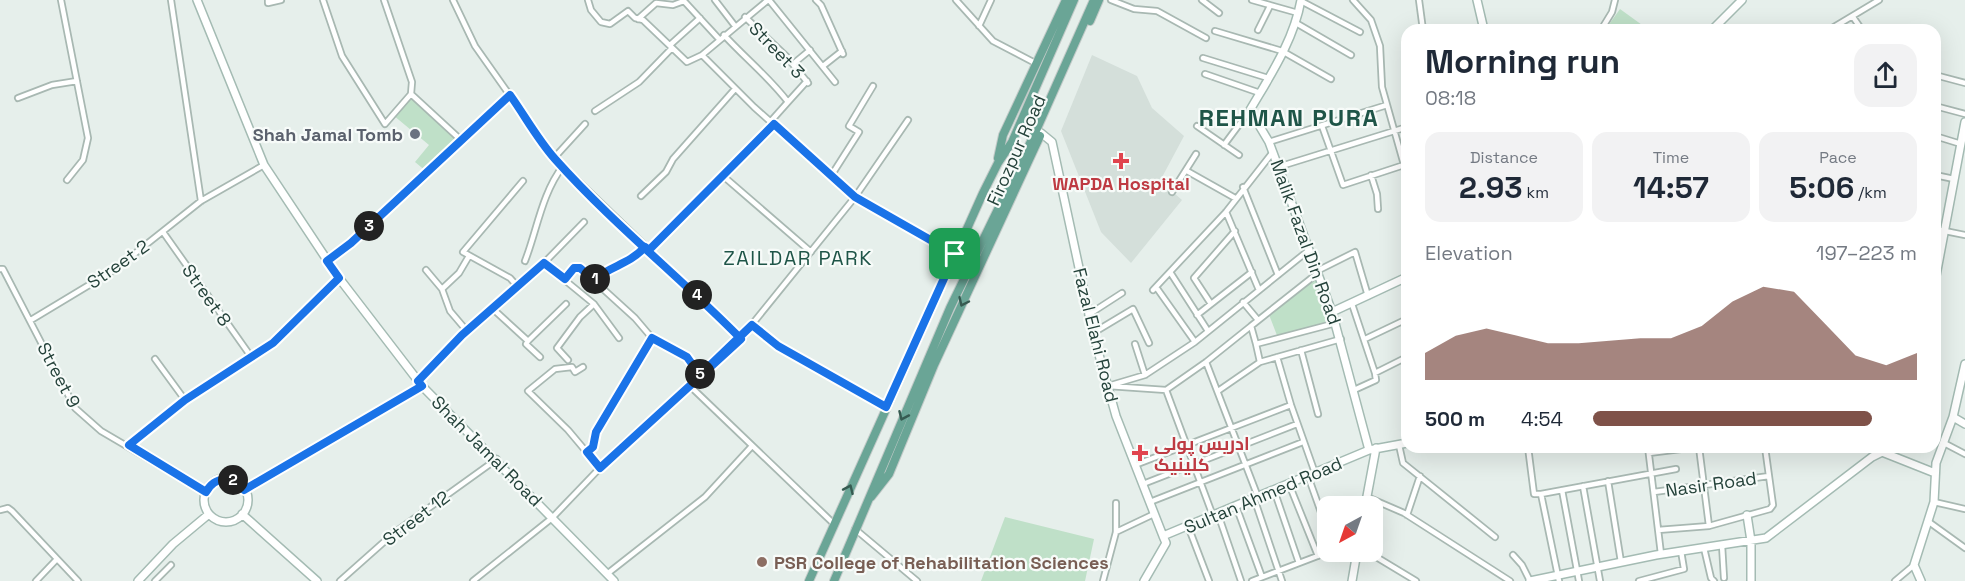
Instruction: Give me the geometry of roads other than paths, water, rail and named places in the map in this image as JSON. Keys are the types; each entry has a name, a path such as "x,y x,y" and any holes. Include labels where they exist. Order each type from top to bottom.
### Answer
{"main road":[{"name":"Firozpur Road","path":"998,163 1003,135 1066,0"},
{"name":"Firozpur Road","path":"810,581 955,254 998,163 1012,142 1074,0"},
{"name":"Firozpur Road","path":"834,581 950,308 1035,133 1094,0"},
{"name":"Firozpur Road","path":"865,504 889,474 934,365 1100,0"}],"street":[{"path":"61,0 87,138 87,150 78,168 67,180"},
{"path":"171,0 201,201"},
{"name":"Shah Jamal Road","path":"197,0 264,165 339,278 420,384 497,459 614,581"},
{"path":"268,1 281,0"},
{"path":"323,0 342,56 385,124 411,94 412,82 384,0"},
{"path":"453,0 476,46 554,158 741,339"},
{"path":"588,0 591,10 602,22 610,24 628,11 643,20 687,62 702,55 745,17 769,0 835,82"},
{"path":"650,0 654,5"},
{"path":"715,0 735,26"},
{"path":"816,0 821,5 843,53 823,66"},
{"path":"956,0 993,41 1038,64"},
{"path":"979,26 991,0"},
{"path":"1111,0 1134,9 1157,11 1206,38"},
{"path":"1202,0 1219,13"},
{"path":"1252,0 1298,13"},
{"path":"1224,145 1250,110 1268,78 1296,23 1301,0 1360,32"},
{"path":"1353,0 1371,20 1380,45 1382,87 1401,153"},
{"path":"1419,0 1422,24"},
{"path":"1478,0 1483,24"},
{"path":"1605,24 1612,12 1615,0"},
{"path":"1721,24 1742,0"},
{"path":"1840,24 1879,0"},
{"path":"638,19 654,5 673,5 684,1 719,39"},
{"path":"1258,30 1270,6"},
{"name":"Street 3","path":"745,17 793,64 807,82 788,102"},
{"path":"1853,17 1858,24"},
{"path":"595,111 639,82 700,18"},
{"path":"1296,23 1351,55"},
{"path":"1215,31 1282,51 1331,79"},
{"path":"594,280 608,269 632,261 647,248 722,175 772,123 788,102 764,72 724,35"},
{"path":"793,64 810,50"},
{"path":"702,55 735,89 855,197 955,254"},
{"path":"1203,58 1268,78"},
{"path":"1205,74 1260,93"},
{"path":"1941,77 1965,83"},
{"path":"18,98 52,85 77,81"},
{"path":"831,176 859,132 849,126 873,86"},
{"path":"640,196 666,172 673,159 735,89"},
{"path":"411,94 462,141"},
{"path":"327,261 351,243 510,95"},
{"path":"1269,142 1387,105"},
{"path":"1941,108 1965,114"},
{"name":"Malik Fazal Din Road","path":"1250,110 1269,142 1318,272 1336,322 1373,449"},
{"path":"473,581 552,518 600,468 741,339 855,197 908,120"},
{"path":"1941,253 1965,122"},
{"path":"554,158 585,124"},
{"path":"1197,126 1239,155"},
{"path":"1322,126 1341,183 1346,185 1401,165"},
{"path":"1278,167 1401,129"},
{"name":"Fazal Elahi Road","path":"1041,133 1052,142 1088,315 1116,416 1163,537"},
{"path":"1941,138 1961,144"},
{"path":"1195,342 1155,289 1226,212 1243,187 1273,152"},
{"path":"1172,192 1196,154"},
{"name":"Street 2","path":"31,320 114,270 201,201 264,165"},
{"path":"525,261 536,235 551,182 562,166"},
{"path":"1187,171 1235,198"},
{"path":"722,175 811,252"},
{"path":"1371,175 1377,194 1378,209"},
{"path":"1941,176 1954,179"},
{"path":"518,287 510,278 463,252 523,181"},
{"path":"1243,187 1278,275"},
{"path":"1226,212 1259,290"},
{"path":"244,490 420,384 467,331 544,263 584,222"},
{"path":"1941,230 1965,235"},
{"path":"1211,304 1194,278 1235,231"},
{"name":"Street 8","path":"163,232 252,358"},
{"path":"1108,386 1145,375 1195,342 1309,250"},
{"path":"1108,386 1166,390 1206,362 1318,272 1355,252 1368,296"},
{"path":"442,290 459,273 469,256"},
{"path":"544,263 594,304 619,338"},
{"path":"565,279 574,268 580,268 635,318 652,338 687,357 700,375"},
{"name":"Street 9","path":"2,269 31,320 75,408 101,431 129,445 206,492"},
{"path":"426,270 442,290 450,311 467,331"},
{"path":"1170,272 1208,331"},
{"path":"1197,315 1252,272"},
{"path":"129,445 185,400 252,358 293,326 339,278"},
{"path":"1332,312 1401,280"},
{"path":"1088,315 1122,293"},
{"path":"1244,302 1258,320"},
{"path":"540,357 526,344 567,304"},
{"path":"568,360 557,348 580,317 594,304"},
{"path":"1352,304 1365,339 1376,380 1354,390"},
{"path":"493,309 528,341"},
{"path":"1093,333 1133,309 1149,343"},
{"path":"1256,344 1336,322"},
{"path":"1365,339 1401,322"},
{"path":"752,325 778,346 886,407"},
{"path":"1251,326 1260,362"},
{"path":"587,452 593,447 596,432 652,338"},
{"path":"1218,391 1260,362 1341,339"},
{"path":"1135,345 1145,375"},
{"path":"1301,350 1318,414"},
{"path":"1277,357 1290,405 1315,472"},
{"path":"155,359 185,400"},
{"path":"1375,373 1401,360"},
{"path":"1206,362 1245,464 1282,581"},
{"path":"1895,581 1914,565 1929,522 1934,502 1935,473 1962,392 1965,364"},
{"path":"583,367 574,372 572,367 555,369 528,391 600,468"},
{"path":"689,385 834,524"},
{"path":"1166,390 1240,581"},
{"path":"1136,465 1290,405"},
{"path":"1953,417 1965,424"},
{"path":"1143,484 1297,424"},
{"path":"1150,502 1303,442"},
{"name":"Sultan Ahmed Road","path":"1144,581 1166,543 1163,537 1373,449 1401,444"},
{"path":"1944,444 1965,454"},
{"path":"607,574 705,497 752,446"},
{"path":"1367,496 1373,449"},
{"path":"1403,453 1403,463 1495,537"},
{"path":"1529,453 1534,494 1676,469"},
{"path":"1649,453 1661,554"},
{"path":"1699,453 1709,526"},
{"path":"1658,530 1709,526 1772,507 1766,453"},
{"path":"1513,555 1522,565 1530,581 1558,578 1598,566 1661,554 1766,538 1880,453"},
{"path":"1885,453 1935,473"},
{"name":"Street 12","path":"340,581 394,533 497,459"},
{"path":"1308,476 1317,501"},
{"path":"1407,515 1420,476"},
{"name":"Nasir Road","path":"1654,492 1769,476"},
{"path":"234,480 244,490 247,502 242,514 230,522 222,522 209,514 204,504 206,492 214,482 234,480"},
{"path":"1608,481 1621,562"},
{"path":"1289,484 1317,554"},
{"path":"1583,486 1600,581"},
{"path":"1274,490 1299,563"},
{"path":"1562,490 1579,581"},
{"path":"1541,494 1558,578"},
{"path":"1934,502 1965,509"},
{"path":"1103,581 1116,532 1116,503"},
{"path":"1383,504 1407,515 1510,581"},
{"path":"1236,506 1262,577"},
{"path":"0,510 8,508 12,510 78,581"},
{"path":"138,581 173,544 209,514"},
{"path":"242,514 317,581"},
{"path":"1116,532 1154,514"},
{"path":"1747,515 1751,541 1751,581"},
{"path":"1929,522 1965,548"},
{"path":"1188,526 1209,581"},
{"path":"855,529 917,581"},
{"path":"1722,545 1724,578"},
{"path":"1704,548 1711,578 1714,581"},
{"path":"1639,581 1684,570 1681,551"},
{"path":"1252,581 1317,556"},
{"path":"36,581 57,559"},
{"path":"1383,561 1416,581"},
{"path":"1352,581 1355,562"},
{"path":"155,581 171,565"},
{"path":"1914,565 1922,581"}],"place":[{"name":"Shah Jamal Tomb","path":"415,134"},
{"name":"WAPDA Hospital","path":"1121,161"},
{"name":"ادریس پولی کلینیک","path":"1140,453"},
{"name":"PSR College of Rehabilitation Sciences","path":"762,562"}],"district":[{"name":"REHMAN PURA","path":"1289,117"},
{"name":"ZAILDAR PARK","path":"798,258"}]}
